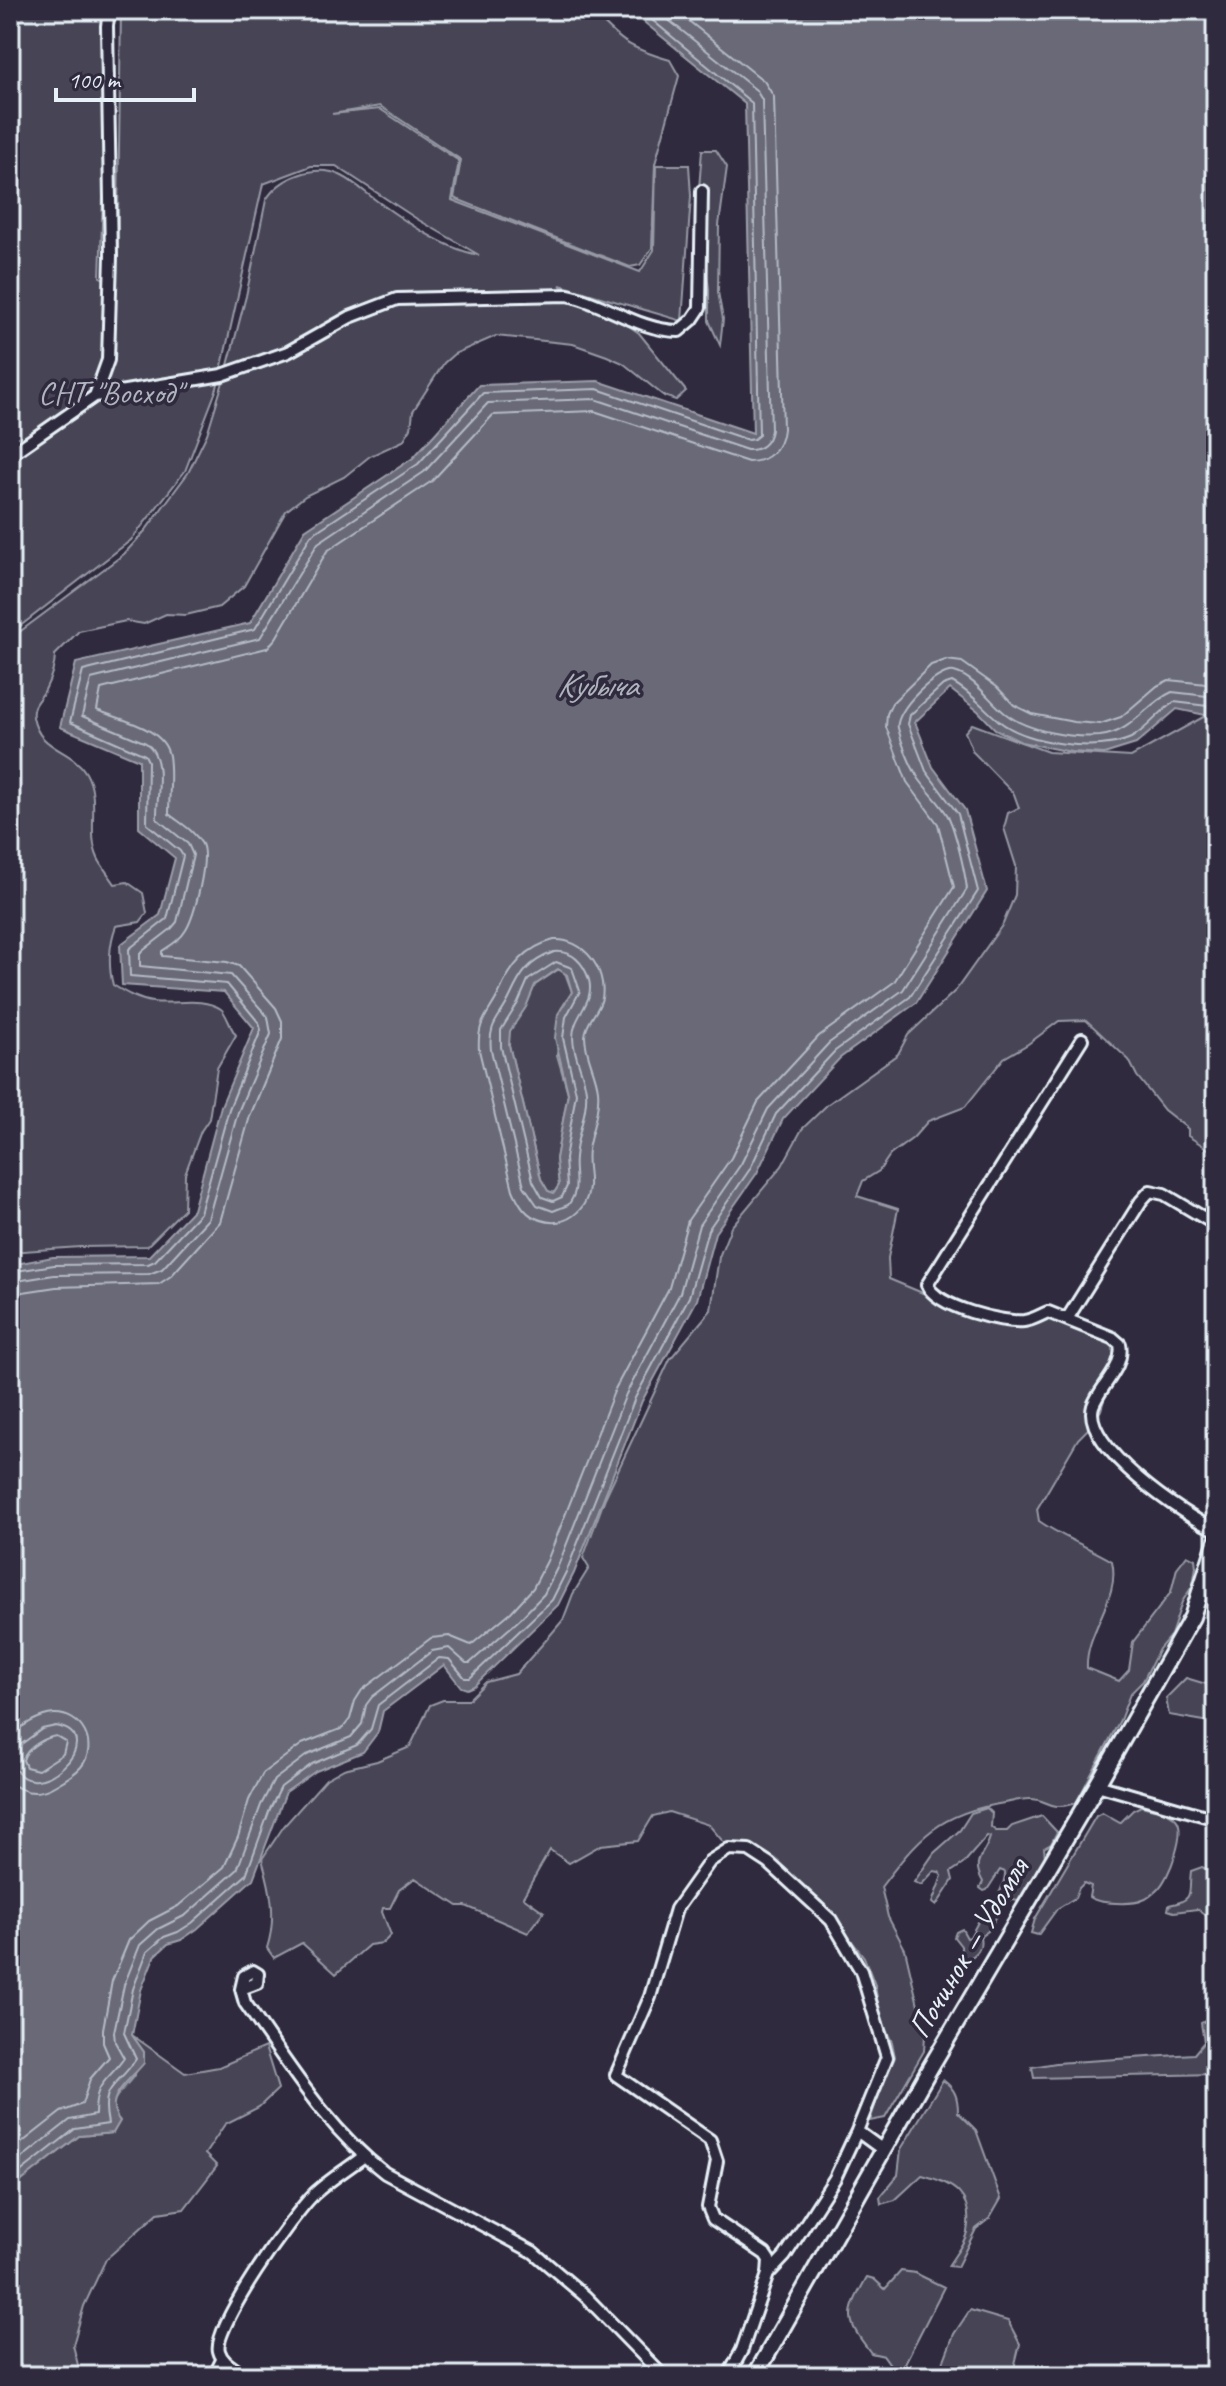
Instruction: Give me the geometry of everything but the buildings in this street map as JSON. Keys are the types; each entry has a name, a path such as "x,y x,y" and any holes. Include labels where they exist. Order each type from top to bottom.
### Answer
{"main road":[{"name":"Починок — Удомля","path":"755,2376 1192,1617 1216,1542"}],"street":[{"path":"95,396 108,360 111,256 109,10"},
{"path":"10,455 95,396 222,375 288,352 350,317 397,299 568,295 590,300 657,329 679,331 700,308 702,191"},
{"path":"1082,1039 927,1285 932,1294 952,1304 1000,1320 1029,1320 1048,1312 1113,1338 1120,1344 1120,1360 1093,1407 1093,1420 1100,1436 1150,1488 1176,1509 1216,1530"},
{"path":"1067,1319 1150,1191 1157,1190 1216,1225"},
{"path":"1097,1785 1216,1819"},
{"path":"728,2376 742,2350 768,2274 769,2260 710,2214 708,2207 717,2161 710,2140 616,2075 650,1997 676,1909 710,1861 729,1849 749,1850 769,1863 831,1920 861,1971 887,2057 835,2178 785,2256 768,2274"},
{"path":"241,1989 245,2003 305,2087 363,2157 385,2173 533,2252 585,2296 663,2376"},
{"path":"857,2131 883,2150"},
{"path":"245,2376 222,2360 218,2345 221,2333 254,2274 313,2195 363,2157"},
{"path":"214,2376 222,2360"}],"green space":[{"name":"СНТ \"Восход\"","path":"10,10 110,10 100,277 117,285 121,10 591,10 626,42 670,60 679,76 655,164 652,248 640,265 630,267 454,198 461,160 380,106 332,114 380,109 459,161 452,200 640,272 654,250 656,165 689,165 691,196 682,321 560,285 588,309 616,317 639,333 686,391 676,400 664,396 623,363 607,356 573,344 496,336 454,354 444,363 413,411 411,428 403,441 370,456 344,477 305,496 286,511 244,586 219,607 186,615 166,614 144,624 126,621 79,631 55,655 49,682 33,709 36,728 48,743 72,758 86,773 93,794 93,837 98,858 115,884 127,882 143,893 147,913 140,922 116,926 110,956 113,985 148,1001 214,1005 223,1011 236,1035 217,1068 209,1119 201,1131 185,1174 184,1209 147,1246 10,1252 10,639 124,554 188,473 207,434 227,369 266,200 280,185 300,174 332,172 351,181 426,234 479,255 336,166 311,166 263,184 217,388 185,471 131,540 10,634"},
{"path":"702,150 716,150 727,167 719,225 718,292 723,319 720,345 709,321 705,258 695,241"},
{"path":"1216,710 1216,1154 1188,1136 1188,1129 1164,1110 1137,1076 1129,1060 1086,1020 1059,1021 1004,1058 965,1107 928,1121 913,1138 890,1155 879,1171 863,1181 857,1196 898,1209 888,1258 889,1279 997,1324 1020,1327 1053,1314 1112,1340 1119,1349 1101,1410 1093,1424 1078,1439 1037,1509 1039,1521 1112,1561 1112,1588 1091,1641 1087,1668 1119,1681 1129,1670 1133,1642 1171,1592 1177,1568 1187,1555 1195,1559 1196,1567 1193,1585 1182,1602 1171,1635 1159,1649 1143,1681 1130,1694 1120,1720 1076,1803 1059,1806 1026,1799 963,1813 919,1841 881,1887 888,1917 905,1949 925,2035 924,2051 885,2118 870,2121 895,2057 892,2042 880,2018 875,1985 864,1957 822,1902 792,1879 775,1860 750,1844 726,1845 709,1825 669,1812 653,1816 638,1841 601,1845 569,1863 550,1850 523,1897 544,1912 528,1933 466,1906 458,1906 415,1878 399,1890 390,1908 383,1908 391,1935 383,1943 369,1945 336,1974 302,1943 274,1958 267,1948 272,1904 262,1859 284,1826 326,1779 344,1769 377,1761 410,1747 430,1705 443,1700 468,1700 486,1682 516,1674 563,1620 573,1594 589,1568 583,1558 605,1498 670,1359 711,1310 719,1257 731,1227 782,1166 802,1129 828,1104 898,1054 908,1035 956,990 1003,924 1015,895 1016,866 1004,828 1008,813 1019,808 1014,794 973,752 965,732 972,724 1048,752 1131,757"},
{"path":"559,969 565,973 572,992 561,1009 557,1055 568,1093 556,1159 559,1185 554,1193 548,1191 541,1179 508,1034 535,985"},
{"path":"1186,1678 1216,1687 1216,1723 1169,1715 1166,1698"},
{"path":"1141,1806 1169,1814 1179,1825 1175,1855 1158,1889 1138,1902 1107,1902 1089,1897 1091,1886 1084,1883 1075,1898 1057,1909 1038,1935 1031,1933 1035,1919 1096,1816 1102,1813 1120,1823"},
{"path":"987,1808 992,1813 991,1827 996,1831 1007,1831 1012,1826 1042,1816 1057,1832 1051,1844 1044,1848 1045,1857 1022,1898 1018,1901 1007,1899 988,1931 980,1937 976,1953 961,1961 961,1946 954,1937 956,1932 962,1929 967,1938 970,1937 978,1922 992,1913 1004,1882 1005,1872 1000,1870 987,1890 980,1888 983,1882 978,1863 990,1837 987,1836 963,1864 951,1872 953,1880 936,1906 932,1903 942,1876 939,1872 934,1871 921,1885 914,1882 934,1853 960,1830 971,1813"},
{"path":"1202,1867 1216,1874 1216,1915 1210,1918 1197,1909 1168,1910 1169,1905 1187,1898 1191,1871"},
{"path":"1211,2018 1216,2020 1216,2074 1034,2078 1032,2067 1056,2063 1194,2054 1204,2042 1201,2023"},
{"path":"132,2035 185,2073 219,2067 265,2047 278,2089 259,2107 225,2124 205,2154 217,2166 184,2209 158,2213 106,2259 84,2306 73,2345 80,2373 78,2376 10,2376 10,2190 79,2136 113,2133 119,2121 114,2103 135,2074 144,2052"},
{"path":"943,2080 955,2094 958,2112 976,2130 1001,2199 990,2218 976,2229 957,2267 948,2266 964,2241 968,2219 964,2200 959,2193 943,2182 922,2175 895,2200 881,2204 880,2197 898,2175 901,2149"},
{"path":"901,2271 915,2273 944,2287 902,2369 891,2366 884,2356 871,2353 856,2332 851,2316 867,2277 885,2289"},
{"path":"970,2310 1008,2321 1020,2344 1012,2376 938,2376 954,2334"}],"water":[{"name":"Кубыча","path":"629,10 1216,10 1216,714 1210,716 1177,709 1136,744 1104,754 1071,752 1021,742 995,729 950,689 915,722 933,767 965,810 987,891 916,1003 840,1058 783,1119 757,1173 715,1233 697,1300 642,1401 574,1573 558,1605 474,1686 467,1689 461,1687 444,1665 383,1711 378,1732 363,1752 316,1771 286,1792 253,1879 197,1929 181,1940 168,1944 154,1957 141,1990 132,2035 144,2052 144,2063 116,2097 115,2113 120,2121 113,2133 79,2136 10,2190 10,1265 53,1257 149,1256 193,1210 221,1106 254,1028 224,992 122,985 120,945 160,915 175,858 139,828 139,760 60,727 76,663 250,623 305,530 413,458 479,385 598,381 753,433 745,104","holes":["558,969 567,975 572,992 558,1014 555,1038 568,1093 556,1159 559,1185 554,1193 548,1191 541,1179 509,1045 510,1031 526,1007 535,985"]}]}
